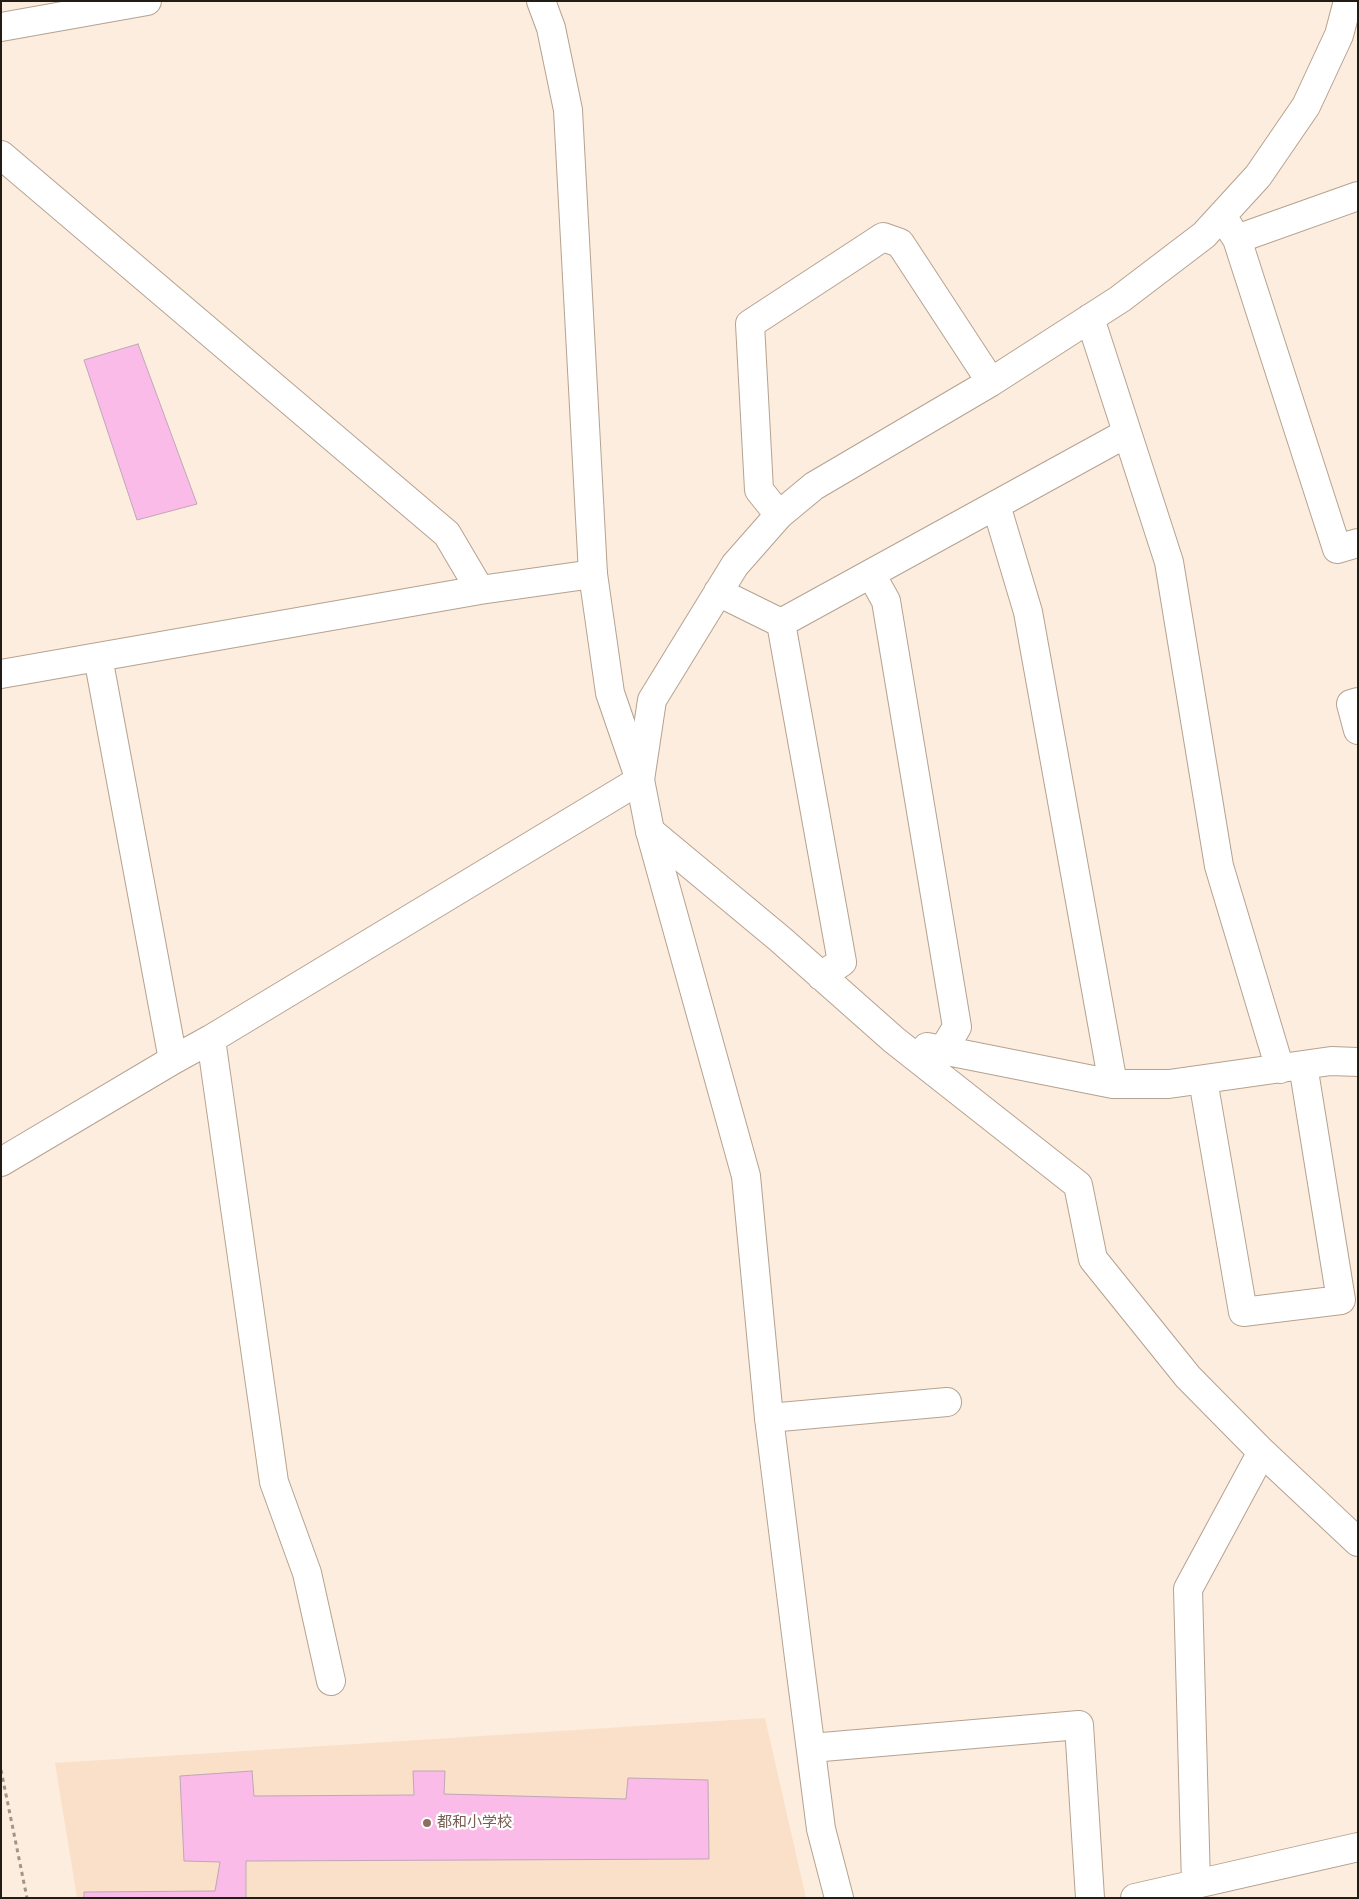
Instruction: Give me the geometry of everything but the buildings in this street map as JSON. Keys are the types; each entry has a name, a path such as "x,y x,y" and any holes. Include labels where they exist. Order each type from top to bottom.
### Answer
{"street":[{"path":"1,27 147,1"},
{"path":"541,1 551,28 568,110 593,574 610,694 640,780 650,831 746,1176 769,1418 821,1830 839,1898"},
{"path":"640,780 652,700 734,565 779,515 814,486 990,382 1120,299 1204,235 1258,176 1306,106 1339,35 1348,1"},
{"path":"1,155 447,534 480,590"},
{"path":"1237,239 1358,196"},
{"path":"1222,216 1237,239 1337,549 1358,543"},
{"path":"779,515 759,490 750,324 883,237 900,243 990,382"},
{"path":"1090,318 1169,562 1219,866 1292,1067 1341,1300 1243,1312 1203,1080"},
{"path":"781,623 1127,433"},
{"path":"996,505 1028,612 1113,1084"},
{"path":"1,674 480,590 593,574"},
{"path":"870,574 886,601 957,1027 943,1050"},
{"path":"718,592 781,623"},
{"path":"781,623 842,962 821,976"},
{"path":"98,657 174,1060"},
{"path":"1358,702 1351,704 1358,730"},
{"path":"1,1162 211,1040 640,780"},
{"path":"650,831 894,1040 1078,1185 1093,1259 1188,1377 1262,1452 1358,1542"},
{"path":"211,1040 274,1482 307,1573 331,1681"},
{"path":"894,1040 1113,1084 1169,1084 1331,1061 1358,1062"},
{"path":"769,1418 947,1402"},
{"path":"1196,1884 1188,1589 1262,1452"},
{"path":"811,1748 1078,1726 1090,1898"},
{"path":"1135,1898 1358,1847"}],"path":[{"path":"1,1770 27,1898"}],"shaded area":[{"name":"都和小学校","path":"765,1718 806,1898 77,1898 55,1763"}],"place":[{"name":"都和小学校","path":"427,1823"}]}
